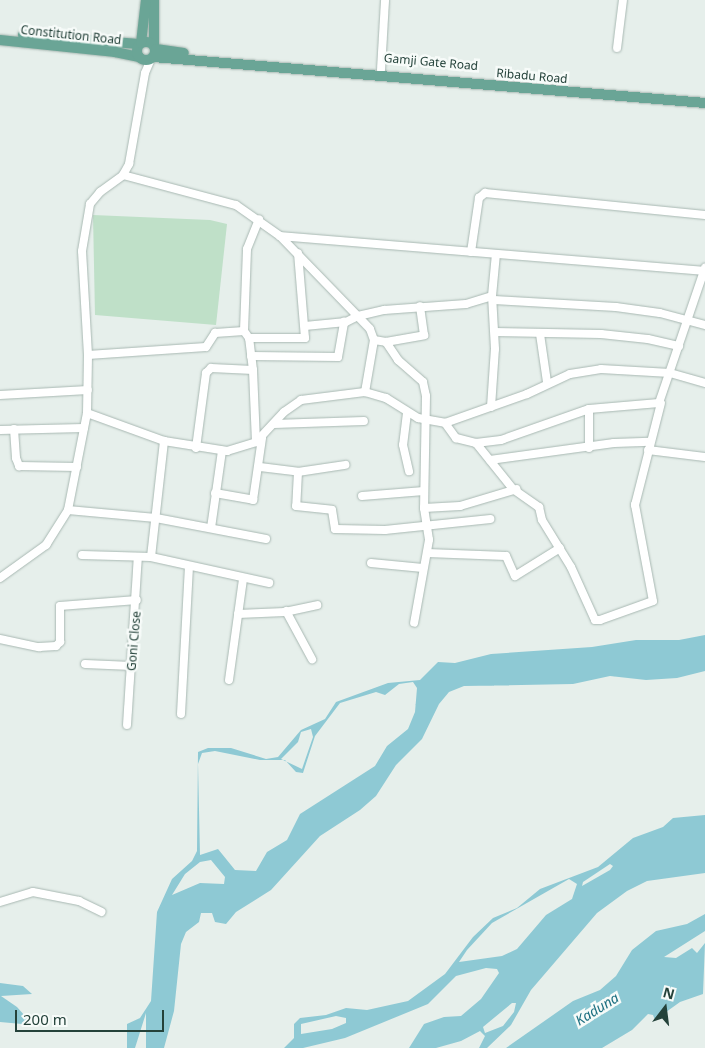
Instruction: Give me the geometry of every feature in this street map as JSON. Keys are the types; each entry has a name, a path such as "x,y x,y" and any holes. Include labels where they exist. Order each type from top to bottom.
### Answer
{"main road":[{"path":"146,0 140,44 149,55"},
{"path":"149,55 154,0"},
{"name":"Constitution Road","path":"0,40 140,44 148,42 149,55 0,40"},
{"name":"Ribadu Road","path":"149,55 178,59 430,77 705,103"},
{"name":"Gamji Gate Road","path":"149,55 381,70 430,77 705,97"}],"street":[{"path":"381,70 385,0"},
{"path":"616,48 623,0"},
{"path":"0,578 46,545 68,510 87,413 88,355 82,251 90,204 100,192 123,175 133,154 144,73 149,55"},
{"path":"123,175 236,205 259,219 280,236 358,316 374,340 365,392"},
{"path":"472,252 479,198 485,193 705,215"},
{"path":"215,493 253,500 260,467 253,370 249,338 244,331 247,250 259,219"},
{"path":"280,236 705,270 661,402 635,505 652,603 597,620 560,548 542,520 538,507 517,489 514,489 476,443"},
{"path":"249,338 303,338 305,326 298,253"},
{"path":"491,407 495,332 493,298 496,254"},
{"path":"305,326 344,322 358,316 420,306 466,304 493,298 616,307 688,320 705,325"},
{"path":"374,340 386,342 424,335 420,306"},
{"path":"251,356 338,357 344,322"},
{"path":"88,355 206,347 215,333 244,331"},
{"path":"495,332 630,336 679,346"},
{"path":"540,334 547,382"},
{"path":"386,342 393,354 423,382 428,420 424,491 427,553 414,623"},
{"path":"196,448 206,373 211,368 253,370"},
{"path":"87,413 164,441 222,451 259,440 284,412 302,400 365,392 382,396 407,413 445,423 527,394 547,382 570,374 601,369 670,373 705,383"},
{"path":"0,395 88,390"},
{"path":"445,423 456,438 476,443 501,440 589,409 661,402"},
{"path":"589,409 589,448"},
{"path":"407,413 403,445 409,471"},
{"path":"274,424 364,421"},
{"path":"0,430 84,428"},
{"path":"14,430 19,466 77,467"},
{"path":"151,557 164,441"},
{"path":"490,460 628,442 705,458"},
{"path":"211,528 222,451"},
{"path":"260,467 298,472 345,465"},
{"path":"298,472 296,506 332,510 336,529 426,527 490,519"},
{"path":"424,508 460,506 517,489"},
{"path":"362,496 424,491"},
{"path":"68,510 156,518 266,539"},
{"path":"427,553 506,556 515,576 560,548"},
{"path":"82,555 151,557 243,580 270,583"},
{"name":"Goni Close","path":"127,725 138,600 138,557"},
{"path":"371,563 424,568"},
{"path":"181,714 189,566"},
{"path":"229,680 243,580"},
{"path":"0,639 39,647 56,646 60,642 60,606 138,600"},
{"path":"238,614 286,612 317,605"},
{"path":"286,612 312,659"},
{"path":"85,664 132,666"},
{"path":"0,902 33,892 79,901 102,912"}],"green space":[{"path":"93,215 210,220 227,224 216,325 95,315"}],"water":[{"path":"705,635 705,671 677,678 646,680 610,676 573,684 464,686 449,692 439,704 422,739 396,765 376,796 360,810 320,836 271,890 236,912 226,924 215,922 212,913 201,913 199,922 186,932 181,944 174,1011 164,1048 146,1048 146,1013 135,1048 127,1048 127,1024 140,1018 151,1001 157,912 172,879 192,861 197,851 198,752 208,748 231,748 266,759 278,757 301,730 325,719 336,702 388,683 420,680 438,662 455,663 491,654 592,647 636,640 679,640","holes":["413,682 417,688 415,712 408,729 387,746 375,766 300,814 287,840 267,852 256,871 235,870 218,849 200,855 198,764 202,753 215,751 260,760 283,760 281,759 298,742 301,732 311,729 313,737 302,769 286,762 296,772 303,773 315,736 340,703 376,692 385,695 399,684","211,860 225,877 224,884 200,883 172,895 185,874 200,862"]},
{"path":"705,815 705,873 647,881 627,891 597,913 531,990 511,1025 487,1048 479,1048 485,1036 480,1031 461,1041 436,1048 409,1048 424,1024 444,1017 461,1016 481,999 499,973 497,969 486,968 456,976 428,1004 345,1038 303,1048 284,1048 294,1038 294,1024 300,1018 326,1015 346,1008 367,1010 408,1001 445,974 473,937 493,918 517,908 540,889 598,867 633,838 663,827 673,818","holes":["610,864 613,866 610,870 582,886 583,882","569,879 577,884 572,899 546,915 517,949 502,956 459,962 467,950 492,923","512,1003 516,1003 514,1012 503,1026 485,1033 483,1027","336,1016 346,1018 346,1023 332,1029 301,1034 301,1024"]},
{"name":"Kaduna","path":"705,914 705,931 664,957 676,958 692,948 697,953 705,943 703,994 680,1002 655,1020 653,1015 648,1014 632,1030 602,1048 506,1048 573,1001 600,990 616,976 632,950 656,931 687,924"},
{"path":"0,983 23,986 32,994 1,996 17,1007 33,1025 0,1022"}]}
